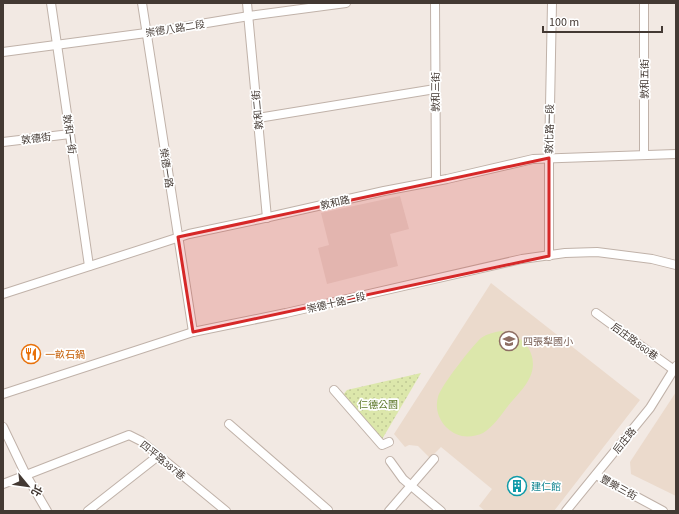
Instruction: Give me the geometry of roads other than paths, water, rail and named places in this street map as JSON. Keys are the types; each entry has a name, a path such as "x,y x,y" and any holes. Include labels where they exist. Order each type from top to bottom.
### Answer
{"street":[{"name":"敦和一街","path":"51,3 89,266"},
{"name":"榮德一路","path":"142,3 193,332"},
{"name":"敦和二街","path":"247,3 267,218"},
{"name":"崇德八路二段","path":"3,52 146,33 248,16 346,3"},
{"name":"敦和三街","path":"435,3 436,181"},
{"name":"敦化路一段","path":"549,256 552,3"},
{"name":"敦和五街","path":"644,3 644,155"},
{"path":"258,118 435,89"},
{"name":"敦德街","path":"3,142 70,134"},
{"name":"敦和路","path":"3,294 178,237 533,159 676,154"},
{"name":"崇德十路二段","path":"3,394 193,332 286,313 515,261 549,256 596,252 652,259 676,265"},
{"name":"后庄路860巷","path":"596,313 675,368"},
{"name":"后庄路","path":"566,511 650,408 675,368"},
{"path":"334,390 382,445 389,442"},
{"path":"229,424 328,510"},
{"path":"3,427 26,475 47,511"},
{"name":"四平路387巷","path":"26,475 129,435 141,441 226,511"},
{"path":"88,511 158,456"},
{"path":"389,511 434,459"},
{"path":"390,461 403,478 441,511"},
{"path":"3,484 26,475"},
{"name":"豐樂三街","path":"596,475 663,511"}],"place":[{"name":"四張犁國小","path":"509,341"},
{"name":"一畝石鍋","path":"31,354"},
{"name":"建仁館","path":"517,486"}],"park label":[{"name":"仁德公園","path":"378,404"}]}
